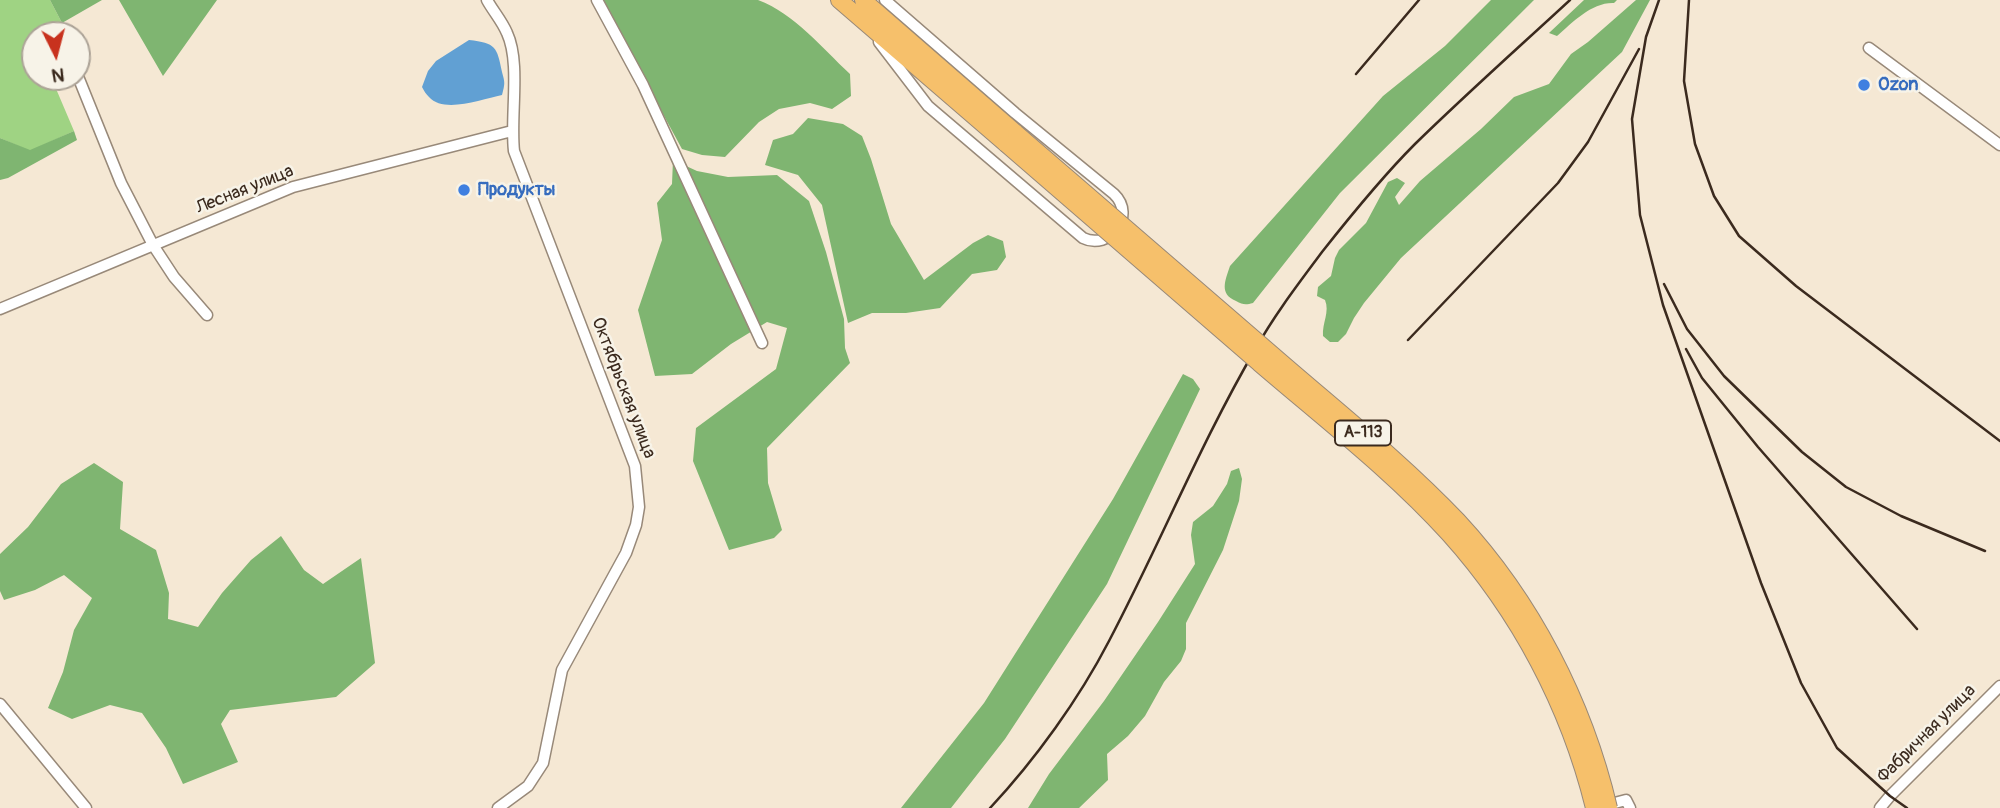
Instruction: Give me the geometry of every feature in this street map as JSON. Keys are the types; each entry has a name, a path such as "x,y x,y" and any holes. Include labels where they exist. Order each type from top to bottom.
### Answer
{"highway":[{"name":"А-113","path":"839,0 1011,139 1379,447 1459,522 1526,610 1555,660 1584,725 1609,808"},
{"name":"А-113","path":"863,0 940,67 1011,139 1379,467 1447,533 1495,592 1530,646 1566,721 1594,808"}],"street":[{"name":"Октябрьская улица","path":"487,0 507,33 513,53 514,151 635,466 639,507 626,554 562,670 543,763 528,786 498,808"},
{"path":"597,0 643,85 762,342"},
{"path":"839,0 890,54 915,91 944,121 1083,238 1101,240 1112,233 1123,216 1119,198 1015,113 885,0"},
{"path":"904,16 940,67"},
{"path":"1869,48 2000,145"},
{"path":"84,91 121,183 153,245 174,277 207,315"},
{"name":"Лесная улица","path":"0,309 293,187 512,131"},
{"name":"Фабричная улица","path":"1880,808 2000,686"},
{"path":"0,704 86,808"},
{"path":"1594,808 1626,800 1630,808"}],"green space":[{"path":"0,0 50,0 61,21 21,21 21,91 57,91 74,131 30,151 0,138"},
{"path":"50,0 102,0 65,21 61,21"},
{"path":"119,0 217,0 163,76"},
{"path":"601,0 758,0 796,22 850,74 851,96 832,109 810,103 779,109 759,122 725,157 702,155 682,149"},
{"path":"1491,0 1534,0 1340,193 1253,303 1243,304 1227,295 1225,286 1230,266 1383,96 1445,46"},
{"path":"1584,0 1617,0 1591,9 1557,36 1549,33"},
{"path":"1636,0 1650,0 1622,52 1401,258 1364,303 1346,334 1338,342 1330,342 1323,336 1326,304 1325,300 1317,296 1318,287 1331,276 1339,250 1366,223 1388,182 1397,178 1405,183 1395,197 1399,205 1420,181 1514,97 1549,84 1571,54"},
{"path":"808,118 843,124 862,136 891,224 924,280 988,235 1003,241 1006,257 997,270 972,274 940,308 906,313 872,313 848,323 822,205 798,175 765,165 773,140 793,134"},
{"path":"74,131 77,140 0,180 0,138 30,150"},
{"path":"673,160 697,171 728,177 777,175 809,201 844,319 845,348 850,363 767,448 768,483 782,530 774,538 729,550 693,461 696,428 776,369 787,328 767,322 731,344 692,374 655,376 638,310 662,240 657,203 672,184"},
{"path":"1183,374 1193,379 1200,389 1107,584 1005,739 951,808 901,808 984,703 1113,499"},
{"path":"94,463 123,482 120,529 156,550 169,593 168,619 198,627 222,593 251,560 281,536 304,570 323,584 361,558 375,663 336,697 230,710 221,724 238,762 183,784 166,748 142,713 110,705 72,719 48,708 63,672 74,630 92,598 64,575 35,590 4,600 0,591 0,554 28,527 61,484"},
{"path":"1239,468 1242,479 1239,501 1223,550 1186,623 1186,649 1181,661 1164,682 1145,716 1128,736 1107,754 1108,780 1079,808 1028,808 1049,774 1104,701 1195,564 1191,535 1193,522 1213,506 1227,484 1231,471"}],"water":[{"path":"469,40 494,48 499,57 504,81 502,95 464,104 436,102 422,87 428,71 436,61"}],"railway":[{"path":"1356,74 1419,0"},
{"path":"990,808 1055,728 1097,663 1217,420 1263,335 1288,299 1344,224 1402,157 1570,0"},
{"path":"1659,0 1646,37 1632,119 1640,215 1663,305 1761,583 1801,683 1837,748 1907,808"},
{"path":"1689,0 1684,81 1695,144 1714,196 1739,236 1796,286 2000,441"},
{"path":"1408,340 1558,183 1588,142 1639,49"},
{"path":"1664,284 1687,329 1724,376 1802,452 1846,487 1901,516 1985,551"},
{"path":"1686,349 1702,378 1758,447 1917,629"}],"place":[{"name":"Ozon","path":"1864,85"},
{"name":"Продукты","path":"464,190"}]}
